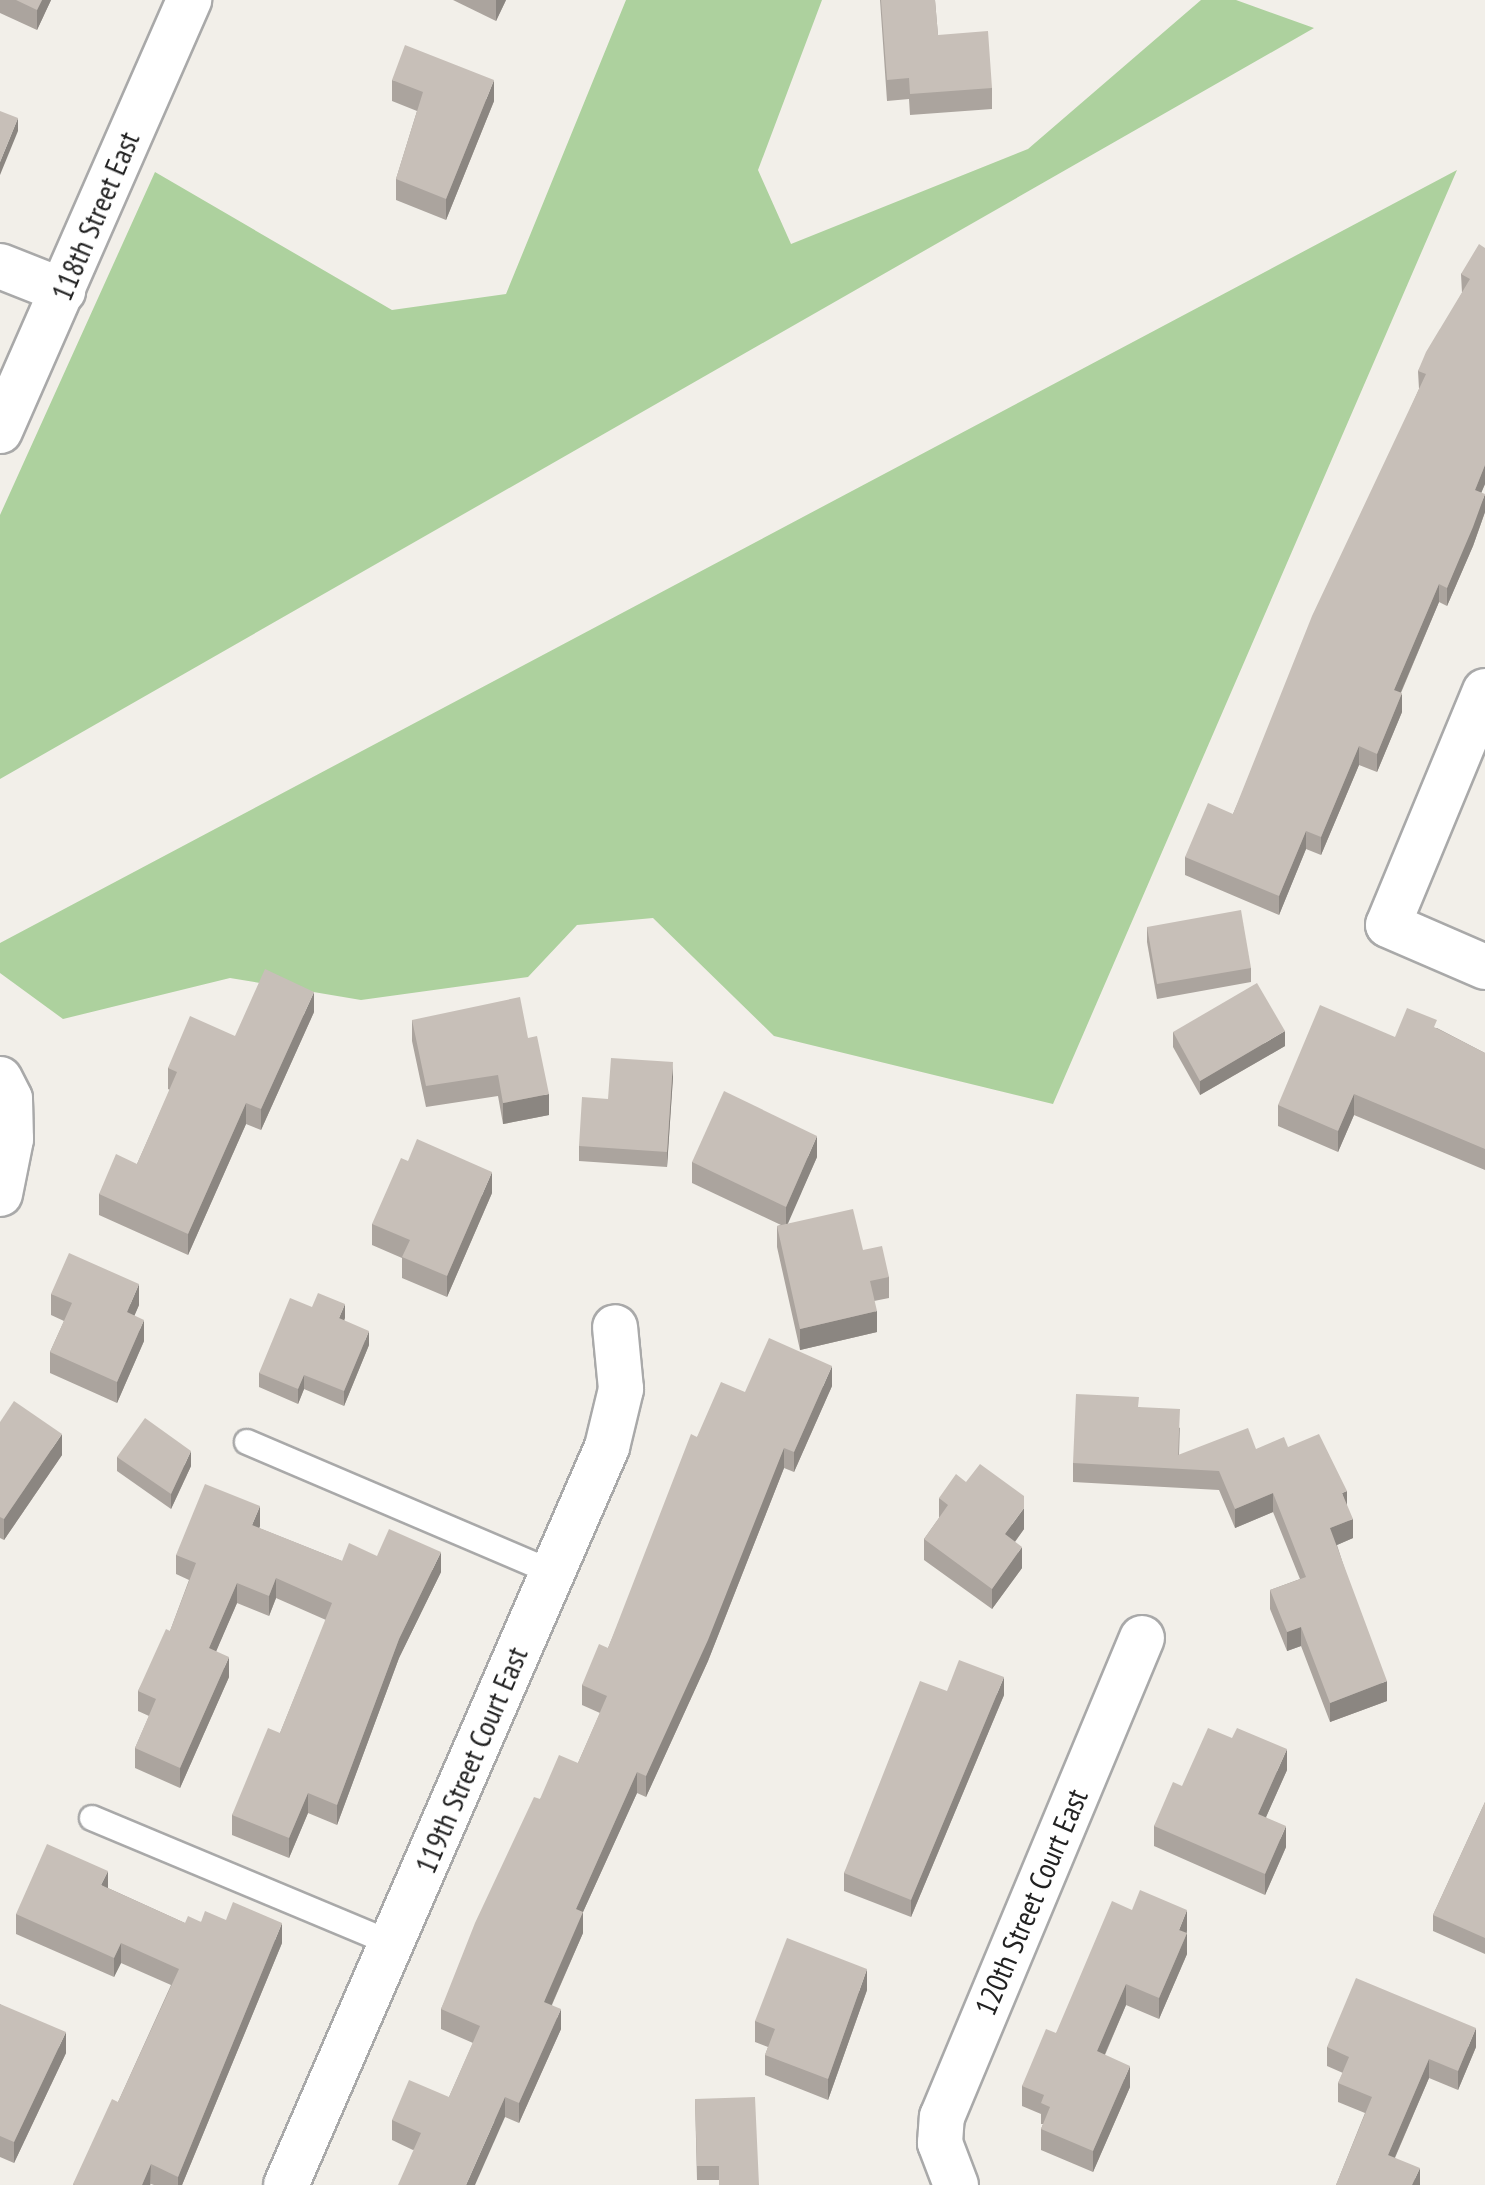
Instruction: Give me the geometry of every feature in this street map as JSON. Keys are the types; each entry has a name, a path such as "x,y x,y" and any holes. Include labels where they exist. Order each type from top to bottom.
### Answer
{"street":[{"name":"118th Street East","path":"0,431 189,0"},
{"path":"0,266 63,291"},
{"path":"1485,691 1388,925 1485,967"},
{"path":"0,1079 10,1099 11,1126 0,1194"},
{"name":"119th Street Court East","path":"286,2185 607,1447 621,1389 615,1327"},
{"name":"120th Street Court East","path":"951,2178 940,2143 942,2117 1142,1638"}],"lane":[{"path":"247,1442 552,1572"},
{"path":"92,1818 391,1943"}],"green space":[{"path":"626,0 822,0 758,170 791,244 1028,149 1201,0 1236,0 1314,28 0,779 0,515 155,172 392,310 506,294"},
{"path":"1457,170 1053,1104 774,1036 653,918 577,925 528,977 361,1000 230,978 63,1019 0,973 0,943"}],"building":[{"path":"16,0 42,0 37,10"},
{"path":"881,0 935,0 938,35 988,31 992,88 910,94 909,78 887,80"},
{"path":"405,45 494,80 446,199 396,179 423,92 392,80"},
{"path":"0,111 18,118 0,162"},
{"path":"1479,244 1485,248 1485,465 1475,490 1485,494 1447,588 1439,584 1394,690 1402,693 1377,754 1359,746 1321,837 1306,831 1279,896 1185,857 1208,803 1233,814 1312,616 1426,374 1418,371 1426,352 1470,279 1461,274"},
{"path":"1241,910 1251,968 1157,984 1147,927"},
{"path":"265,969 314,992 261,1109 246,1103 188,1234 99,1194 116,1154 137,1164 177,1072 168,1068 190,1016 235,1036"},
{"path":"1257,983 1285,1031 1200,1081 1173,1032"},
{"path":"520,997 528,1038 537,1036 549,1094 503,1103 498,1075 426,1086 412,1020"},
{"path":"1320,1005 1395,1037 1407,1008 1437,1020 1434,1027 1485,1053 1485,1149 1354,1094 1338,1131 1278,1105"},
{"path":"611,1058 673,1062 667,1152 579,1146 582,1097 608,1099"},
{"path":"724,1091 817,1136 786,1207 692,1162"},
{"path":"417,1139 492,1172 447,1276 402,1257 410,1240 372,1224 401,1158 408,1161"},
{"path":"853,1209 863,1250 882,1246 889,1277 870,1281 877,1311 800,1329 777,1226"},
{"path":"69,1253 139,1284 127,1312 144,1320 117,1382 50,1352 72,1303 51,1294"},
{"path":"318,1293 345,1304 339,1318 369,1331 344,1391 304,1375 298,1389 259,1373 290,1298 312,1307"},
{"path":"769,1338 832,1366 794,1452 784,1448 708,1640 646,1776 637,1772 576,1909 583,1912 544,2002 561,2009 519,2103 505,2097 466,2185 398,2185 421,2133 392,2120 409,2080 449,2097 480,2026 441,2009 475,1923 534,1797 540,1799 559,1755 578,1763 607,1696 582,1685 599,1644 608,1648 691,1434 697,1437 721,1382 745,1392"},
{"path":"1076,1394 1139,1397 1138,1407 1180,1409 1178,1455 1248,1428 1256,1449 1284,1437 1288,1447 1319,1434 1347,1491 1342,1493 1353,1519 1330,1528 1387,1681 1330,1703 1301,1627 1287,1632 1270,1590 1306,1577 1273,1493 1235,1509 1219,1471 1073,1463"},
{"path":"14,1401 62,1434 4,1519 0,1517 0,1422"},
{"path":"145,1418 191,1451 171,1494 117,1457"},
{"path":"980,1464 1024,1496 1024,1508 1005,1534 1022,1547 992,1589 924,1539 948,1505 939,1498 956,1474 966,1482"},
{"path":"205,1484 260,1506 252,1525 342,1561 349,1543 377,1556 389,1529 441,1552 399,1639 337,1805 308,1793 289,1838 232,1815 268,1728 280,1733 332,1603 276,1578 269,1596 237,1583 209,1648 229,1657 180,1768 135,1748 156,1699 138,1691 166,1629 170,1631 196,1563 176,1555"},
{"path":"959,1660 1004,1677 911,1900 844,1873 920,1681 947,1691"},
{"path":"1208,1728 1232,1738 1237,1728 1287,1749 1258,1814 1286,1826 1265,1874 1154,1826 1173,1782 1182,1786"},
{"path":"1485,1802 1485,1938 1433,1915"},
{"path":"47,1844 108,1871 101,1885 185,1923 188,1916 201,1922 205,1911 226,1920 233,1902 282,1923 178,2177 151,2164 142,2185 73,2184 112,2099 118,2102 179,1969 121,1943 114,1958 16,1914"},
{"path":"1140,1890 1187,1910 1179,1930 1187,1933 1159,1998 1126,1984 1097,2051 1130,2066 1093,2151 1041,2129 1050,2107 1041,2103 1044,2095 1022,2086 1046,2029 1056,2033 1112,1901 1132,1910"},
{"path":"787,1938 867,1969 828,2079 765,2055 775,2029 755,2021"},
{"path":"1356,1978 1476,2028 1458,2071 1429,2059 1388,2155 1420,2168 1412,2185 1336,2185 1372,2097 1338,2083 1349,2057 1327,2047"},
{"path":"0,2004 66,2032 14,2142 0,2136"},
{"path":"755,2097 759,2185 719,2185 719,2166 697,2166 695,2099"}]}
